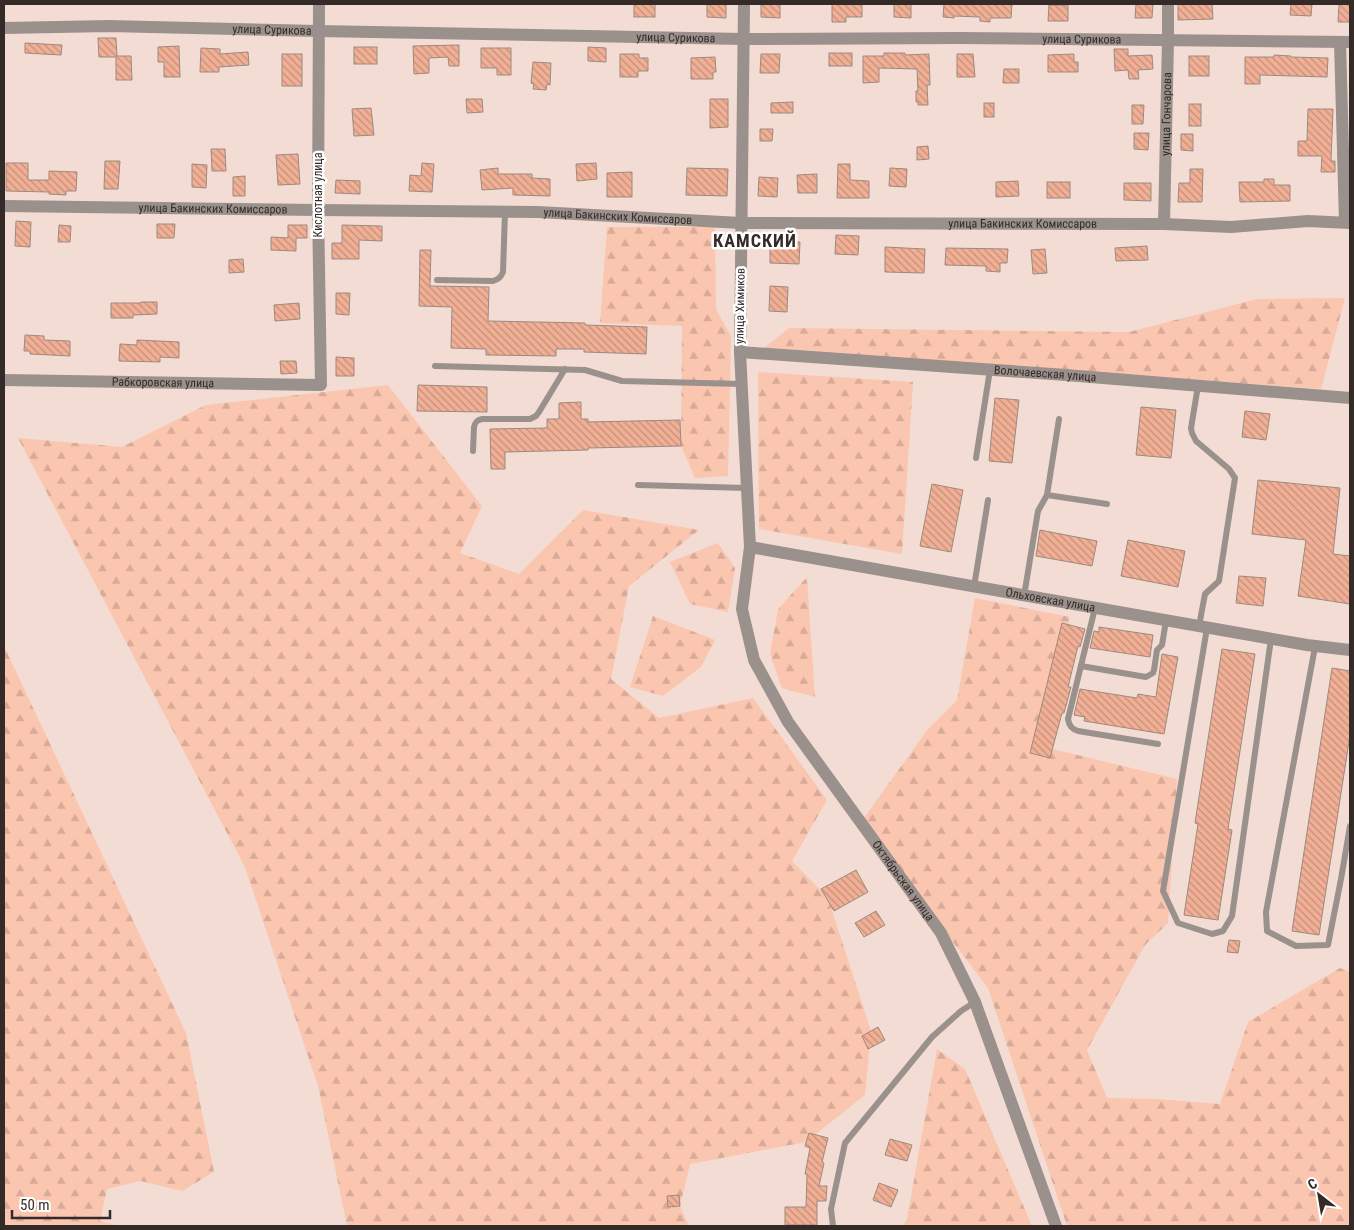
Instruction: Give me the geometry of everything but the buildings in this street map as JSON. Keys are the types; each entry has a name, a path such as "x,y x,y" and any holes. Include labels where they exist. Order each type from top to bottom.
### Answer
{"street":[{"name":"Кислотная улица","path":"319,4 318,210 321,385"},
{"name":"улица Химиков","path":"744,4 740,352 750,547"},
{"name":"улица Гончарова","path":"1164,224 1168,4"},
{"name":"улица Сурикова","path":"4,28 109,26 743,39 958,38 1345,42"},
{"path":"1345,42 1348,222"},
{"name":"улица Бакинских Комиссаров","path":"4,206 538,212 741,223 1164,224 1231,228 1308,221 1348,222"},
{"name":"Волочаевская улица","path":"740,352 1350,398"},
{"name":"Рабкоровская улица","path":"4,380 321,385"},
{"name":"Ольховская улица","path":"750,547 1315,647 1350,650"},
{"name":"Октябрьская улица","path":"750,547 742,609 754,660 788,722 941,933 976,1002 1056,1226"}],"lane":[{"path":"437,280 494,281 502,276 505,212"},
{"path":"435,366 585,370 622,381 741,384"},
{"path":"473,451 474,427 477,420 530,419 539,412 565,369"},
{"path":"976,458 990,370"},
{"path":"1198,386 1191,428 1193,437 1229,469 1235,478 1219,581 1205,594 1203,627 1163,891 1178,923 1212,934 1223,931 1232,916 1271,639"},
{"path":"1024,596 1038,511 1047,495 1059,419"},
{"path":"638,485 747,488"},
{"path":"1047,495 1108,504"},
{"path":"974,587 988,500"},
{"path":"1095,608 1068,719 1069,725 1078,731 1158,744"},
{"path":"1081,666 1146,676 1153,674 1157,650 1162,645 1166,620"},
{"path":"1315,647 1266,912 1267,931 1296,946 1328,945 1350,826"},
{"path":"833,1226 831,1209 845,1143 932,1037 961,1011 976,1002"}],"green space":[{"path":"607,227 715,227 716,309 731,336 728,476 695,478 681,446 682,326 600,323"},
{"path":"1345,298 1321,389 763,349 789,328 1129,332 1257,299"},
{"path":"758,372 913,382 902,554 759,529"},
{"path":"388,385 482,506 460,553 519,574 583,510 699,530 629,586 611,679 659,718 753,698 827,800 792,861 828,898 871,1031 865,1095 806,1142 690,1164 680,1206 689,1226 347,1226 318,1086 245,867 18,438 122,447 206,405"},
{"path":"718,543 735,568 728,612 690,604 670,562"},
{"path":"807,577 815,697 782,688 770,654 778,609"},
{"path":"975,598 1070,617 1040,746 1177,779 1168,923 1145,945 1087,1050 1107,1098 1157,1099 1220,1104 1248,1022 1340,968 1350,972 1350,1226 1067,1226 988,988 861,822 928,729 957,700"},
{"path":"653,616 715,640 701,667 663,696 630,687"},
{"path":"4,646 186,1033 214,1172 182,1191 141,1181 107,1189 100,1221 119,1226 4,1226"},
{"path":"937,1049 965,1069 1032,1226 903,1226 907,1219"}],"district":[{"name":"КАМСКИЙ","path":"755,240"}]}
